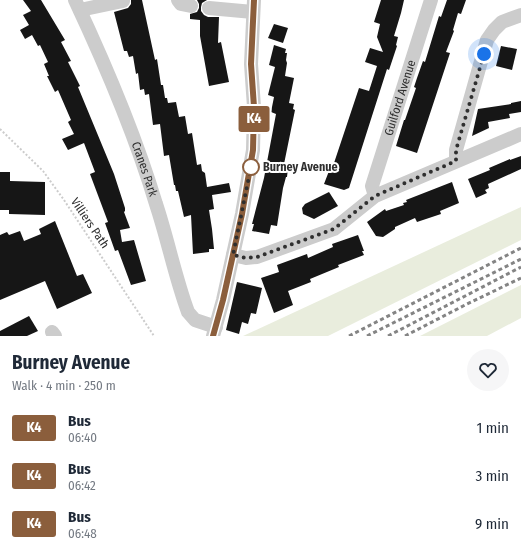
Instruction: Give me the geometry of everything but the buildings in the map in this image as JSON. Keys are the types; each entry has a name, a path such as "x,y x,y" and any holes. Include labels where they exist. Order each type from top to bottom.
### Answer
{"street":[{"name":"Guilford Avenue","path":"375,196 372,186 431,0"},
{"path":"78,5 123,1"},
{"name":"Cranes Park","path":"78,5 109,73 140,156 156,203 188,312 194,320 214,332"},
{"path":"209,8 254,6 251,64 254,107 253,150 242,214 214,332"},
{"path":"456,161 456,150 487,40 502,22 521,15"},
{"path":"233,255 246,258 257,257 334,229 375,196 521,134"}],"path":[{"name":"Villiers Path","path":"0,129 47,177 64,200 154,336"}],"green space":[{"path":"521,207 521,240 328,336 243,336"},
{"path":"521,285 521,318 487,336 420,336"}],"railway":[{"path":"349,336 521,248"},
{"path":"367,336 521,259"},
{"path":"388,336 521,267"},
{"path":"405,336 521,278"}],"bus line":[{"name":"K4","path":"213,336 223,300 242,214 253,150 254,107 251,64 254,0"}],"place":[{"name":"Burney Avenue","path":"251,167"}],"route":[{"path":"251,167 233,255 246,258 257,257 334,229 375,196 456,161 456,150 484,54"}]}
